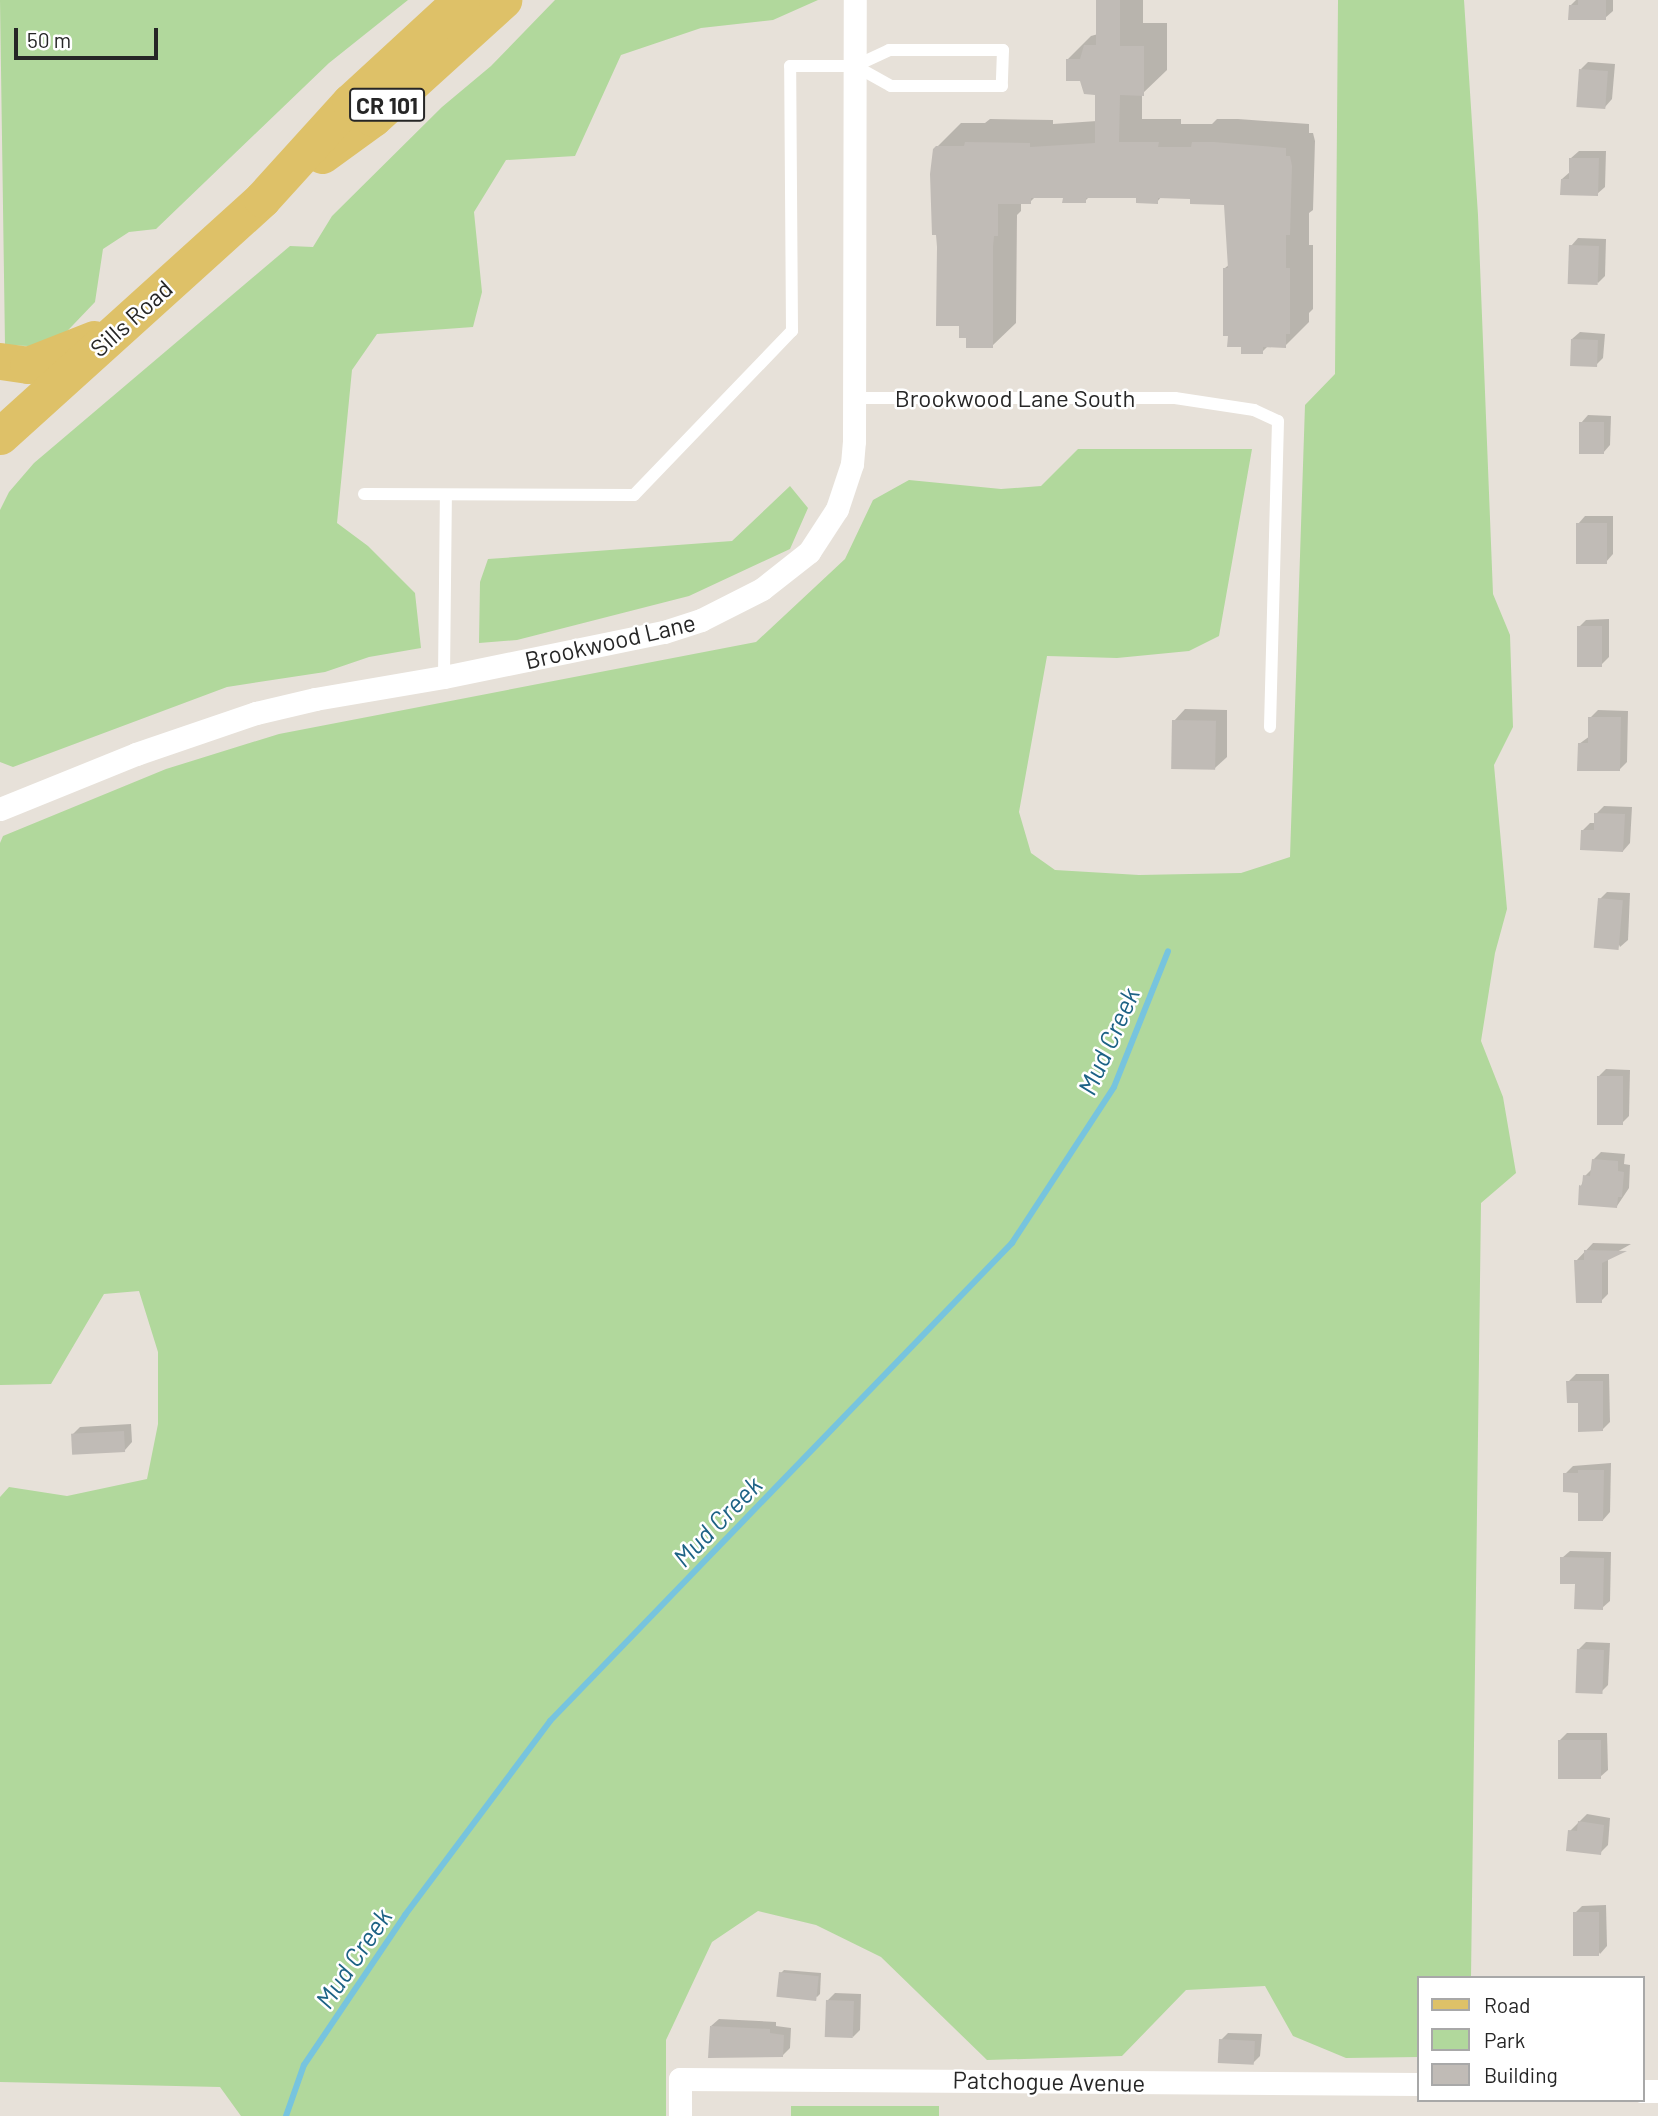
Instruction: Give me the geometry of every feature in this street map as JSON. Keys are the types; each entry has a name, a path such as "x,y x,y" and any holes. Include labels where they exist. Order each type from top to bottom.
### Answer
{"main road":[{"name":"Sills Road","path":"0,436 262,199 350,102 461,0"},
{"name":"Sills Road","path":"262,199 373,118 503,0"},
{"path":"0,361 28,366 121,327"}],"street":[{"name":"Brookwood Lane","path":"0,809 206,728 315,699 444,677 664,632 701,620 762,589 809,552 837,509 852,464 855,398 855,0"},
{"name":"Patchogue Avenue","path":"680,2116 680,2079 1416,2084"}],"lane":[{"path":"364,494 635,495 792,331 790,66 855,66 889,50 1003,50 1002,86 891,86 855,66"},
{"name":"Brookwood Lane South","path":"855,398 1175,398 1254,410 1278,421 1270,727"},
{"path":"444,677 446,495"}],"green space":[{"path":"0,0 408,0 329,63 156,229 129,232 103,249 95,302 52,347 5,345"},
{"path":"555,0 818,0 773,20 701,28 621,55 575,156 506,160 474,212 482,292 473,327 377,334 352,370 337,523 368,546 415,593 421,648 369,657 325,672 227,687 13,767 0,762 0,510 9,492 34,463 290,246 313,247 332,216 442,107 491,66"},
{"path":"1338,0 1464,0 1478,215 1493,594 1510,635 1513,727 1494,765 1507,909 1495,953 1481,1041 1503,1097 1516,1173 1481,1203 1471,1976 1416,1976 1416,2057 1346,2058 1293,2036 1265,1986 1186,1990 1122,2056 987,2060 881,1957 816,1925 758,1911 712,1942 666,2040 666,2116 241,2116 220,2087 0,2082 0,1497 9,1487 67,1496 147,1479 158,1424 158,1352 139,1291 104,1294 51,1384 0,1385 0,843 3,836 166,769 279,734 756,642 845,559 873,500 909,480 1001,489 1041,486 1078,449 1252,449 1219,636 1189,651 1117,658 1047,656 1019,812 1031,853 1055,870 1139,875 1241,873 1290,857 1305,405 1335,374"},
{"path":"790,486 808,508 790,549 689,596 517,640 479,643 480,582 488,559 732,541"},
{"path":"791,2106 939,2106 939,2116 791,2116"}],"building":[{"path":"1096,0 1120,0 1120,46 1144,46 1144,96 1120,95 1119,142 1159,142 1158,147 1191,147 1192,142 1214,142 1286,148 1286,156 1290,156 1292,166 1290,235 1286,235 1286,268 1290,268 1290,334 1286,334 1286,348 1263,347 1263,354 1241,354 1241,347 1227,347 1228,336 1223,336 1223,268 1228,268 1224,205 1190,204 1190,199 1158,198 1158,204 1136,203 1136,198 1086,198 1086,203 1062,203 1063,198 1031,198 1031,204 998,204 998,236 994,236 993,247 993,348 966,348 966,338 959,338 959,326 936,326 937,247 936,235 932,235 930,174 933,149 936,146 964,146 965,142 1030,143 1030,147 1095,143 1095,95 1084,94 1080,81 1066,81 1066,59 1080,59 1084,45 1096,45"},
{"path":"1578,0 1606,0 1606,20 1568,20 1569,5 1578,5"},
{"path":"1579,69 1608,71 1605,109 1576,107"},
{"path":"1569,158 1599,158 1598,196 1560,195 1561,179 1569,179"},
{"path":"1569,245 1599,246 1598,285 1568,284"},
{"path":"1571,339 1598,340 1597,367 1570,366"},
{"path":"1579,422 1604,422 1604,454 1579,454"},
{"path":"1576,523 1607,523 1607,564 1576,564"},
{"path":"1577,626 1602,626 1602,667 1577,667"},
{"path":"1588,717 1621,717 1620,771 1577,771 1578,743 1588,743"},
{"path":"1172,720 1216,721 1215,770 1171,769"},
{"path":"1594,813 1625,814 1623,852 1580,850 1581,830 1594,830"},
{"path":"1598,898 1623,900 1619,950 1594,948"},
{"path":"1597,1076 1623,1076 1623,1125 1597,1125"},
{"path":"1592,1159 1618,1161 1618,1171 1624,1172 1622,1197 1618,1197 1617,1208 1578,1205 1579,1185 1582,1186 1583,1175 1590,1176"},
{"path":"1584,1250 1627,1251 1602,1263 1602,1303 1576,1303 1574,1260 1584,1260"},
{"path":"1566,1381 1603,1381 1603,1431 1578,1432 1578,1403 1567,1403"},
{"path":"124,1431 125,1452 72,1455 71,1434"},
{"path":"1578,1470 1604,1470 1603,1521 1578,1521 1578,1493 1563,1492 1563,1473 1578,1473"},
{"path":"1560,1557 1604,1558 1603,1610 1574,1609 1575,1584 1560,1584"},
{"path":"1577,1649 1604,1650 1602,1694 1575,1693"},
{"path":"1558,1740 1601,1740 1601,1779 1558,1779"},
{"path":"1578,1821 1604,1825 1601,1855 1566,1851 1568,1830 1577,1831"},
{"path":"1573,1912 1599,1912 1599,1956 1573,1956"},
{"path":"779,1972 819,1976 816,2001 776,1997"},
{"path":"826,2000 854,2001 853,2038 825,2037"},
{"path":"710,2026 770,2029 770,2033 784,2035 783,2057 708,2058"},
{"path":"1219,2039 1255,2041 1254,2065 1218,2063"}],"waterway":[{"name":"Mud Creek","path":"286,2116 304,2065 405,1915 550,1721 1012,1243 1114,1087 1168,951"}]}
